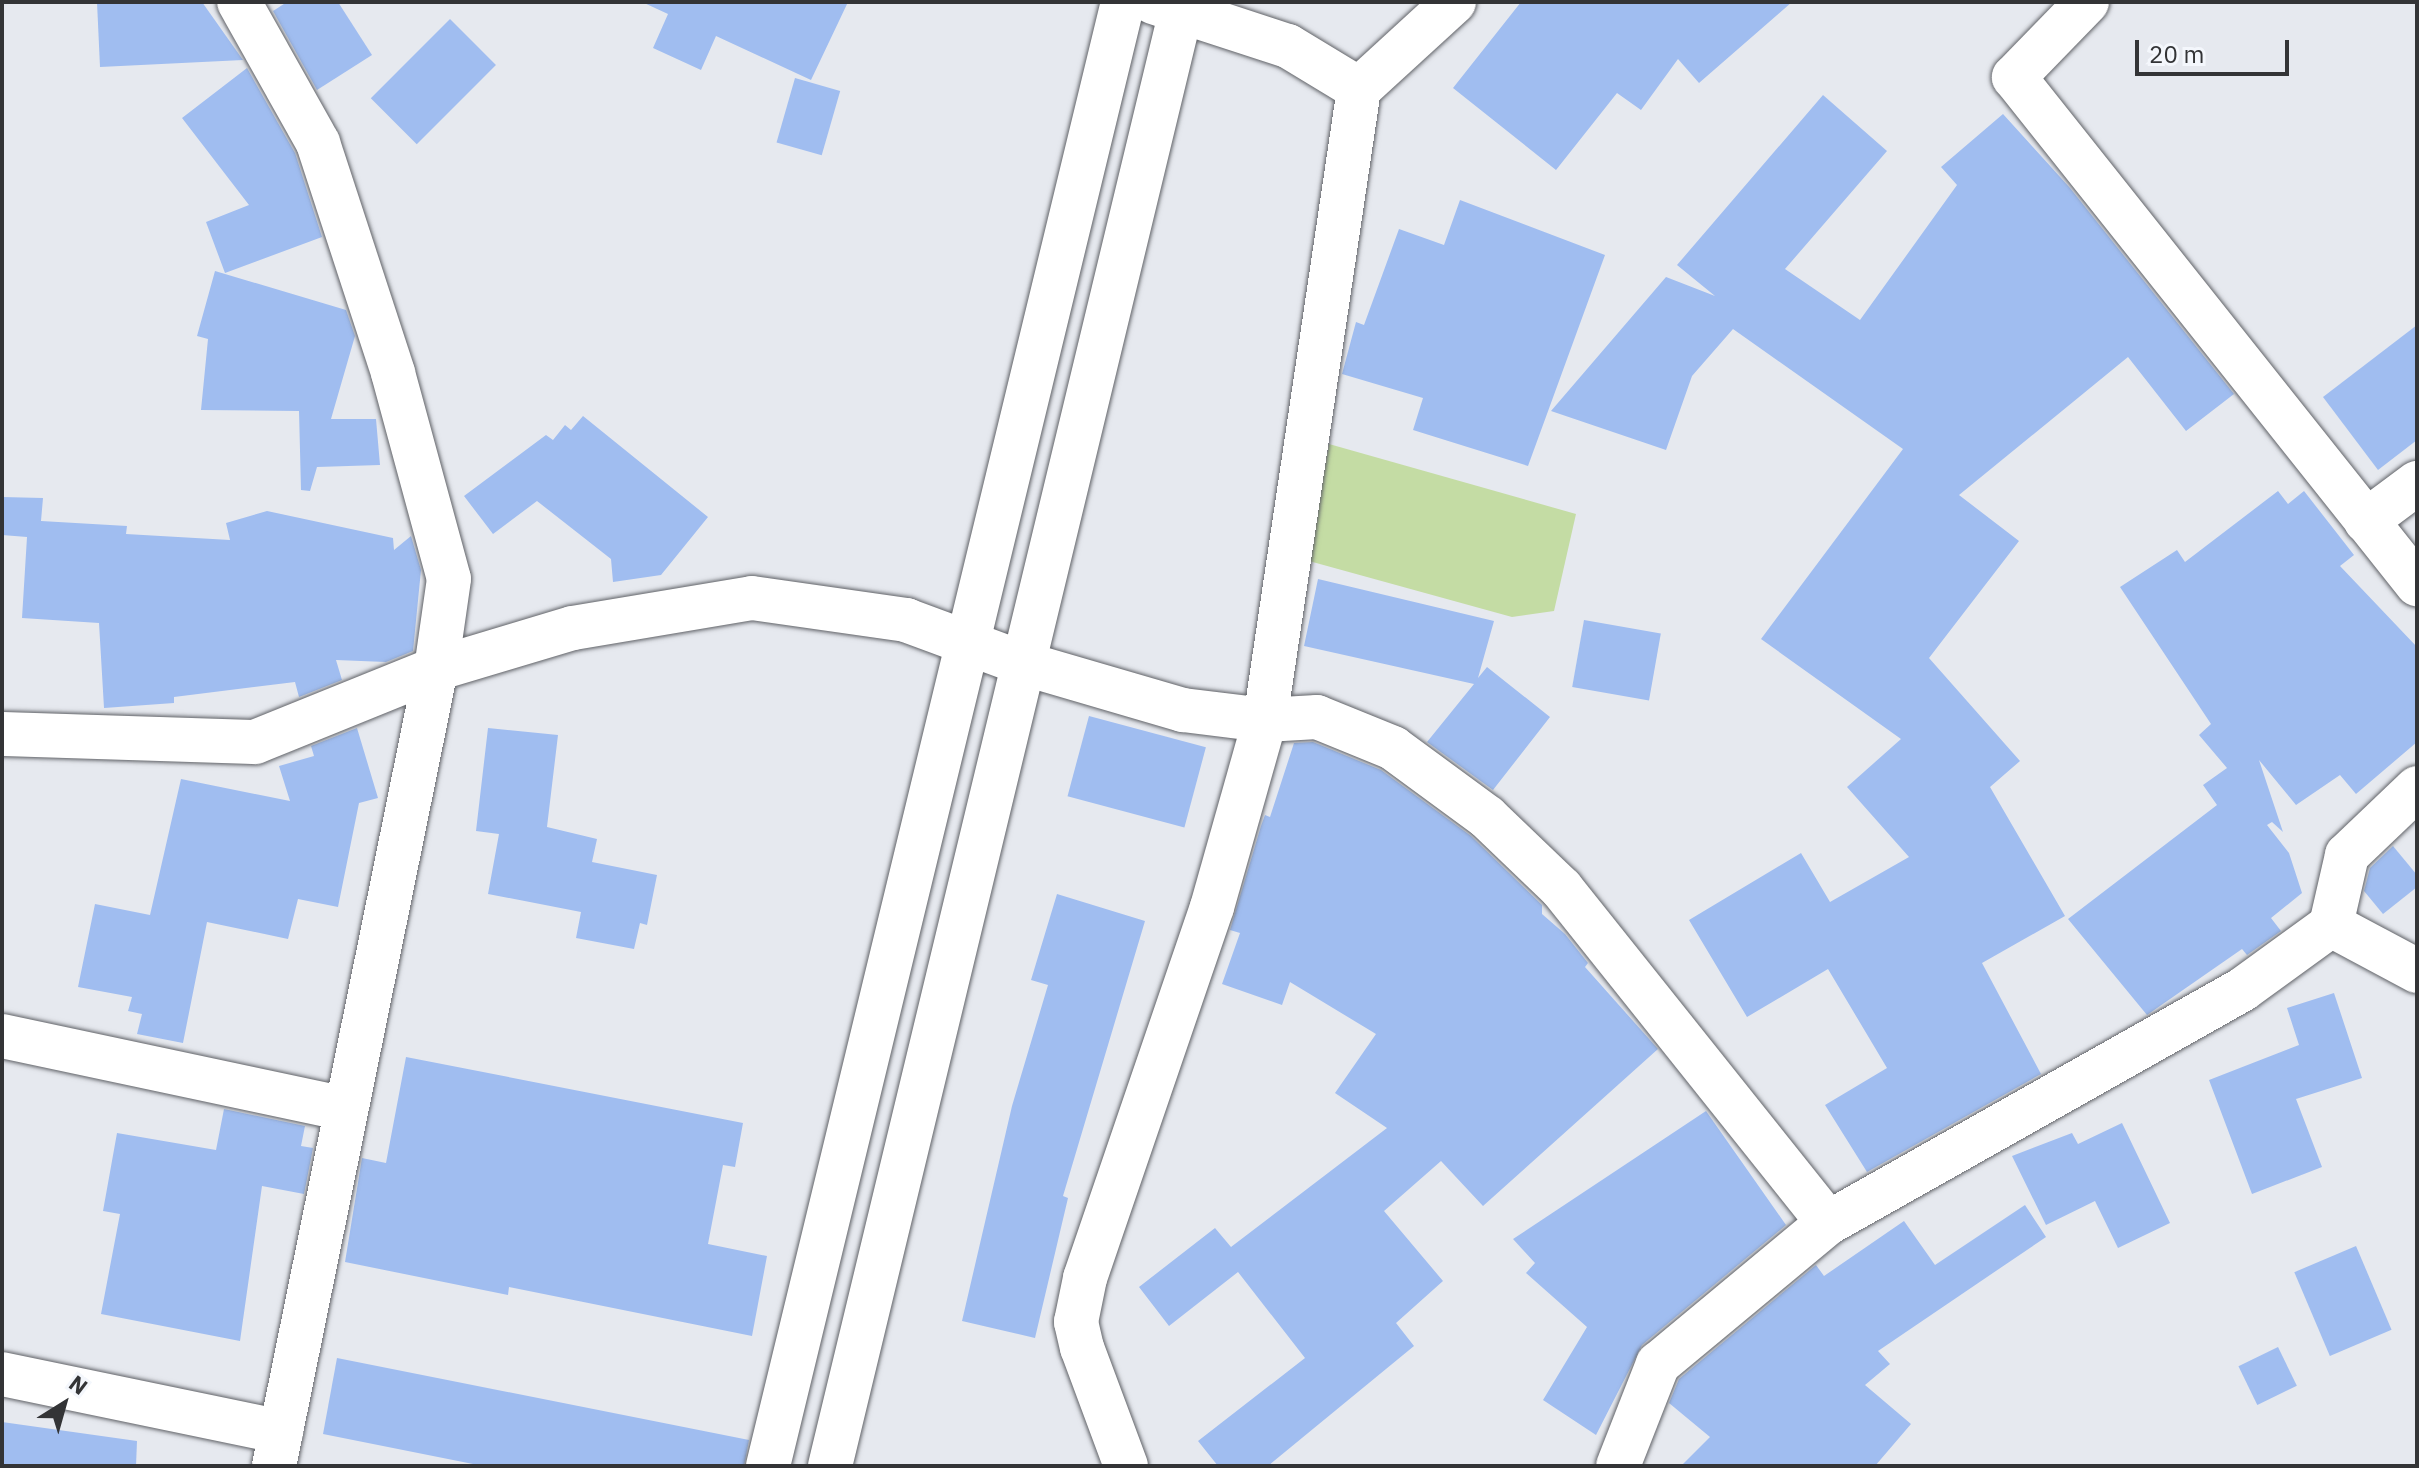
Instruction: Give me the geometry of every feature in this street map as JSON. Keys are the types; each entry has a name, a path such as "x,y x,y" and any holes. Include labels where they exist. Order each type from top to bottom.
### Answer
{"street":[{"path":"2,1374 277,1449 436,669 449,579 393,373 318,143 239,2"},
{"path":"768,1466 1123,2"},
{"path":"1126,1466 1076,1322 1085,1278 1212,907 1265,720 1359,89 1454,2"},
{"path":"2087,2 2014,77 2417,584"},
{"path":"830,1466 1022,663 1172,5 1288,46 1359,89"},
{"path":"2366,521 2417,483"},
{"path":"2,734 255,742 436,669 573,628 752,598 906,620 1022,663 1183,710 1265,720 1317,717 1393,748 1487,817 1561,888 1828,1223"},
{"path":"1618,1466 1658,1364 1828,1223 2243,989 2331,925 2347,855 2417,788"},
{"path":"2331,925 2417,971"},
{"path":"2,1036 345,1109"}],"green space":[{"path":"1329,444 1576,514 1554,611 1512,617 1309,561"}],"building":[{"path":"97,2 202,2 243,60 100,67"},
{"path":"287,2 338,2 372,55 317,90 273,11"},
{"path":"642,2 848,2 811,80 716,36 701,70 653,48 668,14"},
{"path":"1521,2 1792,2 1699,83 1678,59 1641,110 1617,93 1556,170 1453,88"},
{"path":"450,19 496,65 417,144 371,98"},
{"path":"247,68 295,153 322,237 225,273 206,222 249,205 182,118"},
{"path":"795,78 840,91 822,155 777,142"},
{"path":"1823,95 1887,151 1785,269 1860,320 1957,185 1941,167 2003,114 2070,188 2234,394 2186,431 2128,357 1959,495 2019,541 1929,658 2020,761 1990,787 2065,916 1982,963 2041,1074 1867,1172 1825,1105 1887,1068 1828,969 1747,1017 1689,920 1801,853 1830,902 1909,857 1847,787 1901,739 1761,639 1903,449 1733,329 1692,376 1666,450 1551,411 1666,277 1715,296 1677,265"},
{"path":"1460,200 1605,255 1528,466 1413,430 1423,398 1342,374 1356,322 1364,325 1399,229 1444,245"},
{"path":"215,271 346,310 355,336 331,419 376,419 380,465 317,467 310,491 301,490 299,411 201,410 208,339 197,336"},
{"path":"2417,325 2417,440 2378,470 2323,397"},
{"path":"583,416 708,517 661,575 613,582 611,559 537,501 493,534 464,496 546,435 553,440 565,425 571,430"},
{"path":"2278,491 2288,504 2304,491 2354,555 2340,566 2417,647 2417,742 2356,794 2340,775 2296,805 2259,760 2283,832 2272,822 2267,825 2289,853 2302,893 2271,918 2281,931 2247,955 2242,949 2147,1015 2068,919 2217,805 2203,785 2227,768 2199,735 2211,724 2120,587 2177,550 2185,562"},
{"path":"2,497 43,498 41,521 127,526 126,534 230,540 226,523 267,511 393,538 394,550 411,536 421,570 413,651 386,662 336,660 342,680 299,697 295,682 174,697 174,703 104,708 99,623 22,618 27,537 2,535"},
{"path":"1318,579 1494,621 1478,678 1487,667 1550,717 1493,790 1427,742 1474,684 1304,646"},
{"path":"1584,620 1661,634 1649,701 1572,687"},
{"path":"1089,716 1206,747 1184,827 1068,796"},
{"path":"357,728 378,798 359,803 338,907 298,899 288,939 207,922 183,1043 137,1034 142,1014 128,1011 132,997 78,987 95,904 150,915 181,779 290,801 279,766 314,756 311,746"},
{"path":"488,728 558,735 547,827 597,839 592,862 657,875 647,925 640,923 634,949 576,938 581,912 488,894 499,834 476,831"},
{"path":"1313,742 1381,770 1471,836 1542,905 1542,914 1565,934 1588,963 1585,967 1658,1049 1483,1206 1441,1161 1384,1211 1443,1281 1396,1323 1414,1346 1268,1466 1218,1466 1198,1441 1305,1358 1238,1272 1169,1326 1139,1287 1215,1228 1231,1247 1387,1128 1335,1093 1376,1034 1290,982 1282,1005 1222,984 1240,933 1230,930 1265,815 1270,817 1294,743"},
{"path":"2393,846 2417,875 2417,887 2383,914 2364,891 2370,868"},
{"path":"1057,894 1145,921 1063,1196 1068,1198 1035,1338 962,1321 1012,1106 1048,985 1031,980"},
{"path":"2334,993 2362,1078 2296,1099 2322,1167 2252,1194 2209,1080 2299,1045 2287,1008"},
{"path":"406,1057 743,1123 735,1167 723,1165 708,1244 767,1256 752,1336 509,1287 508,1295 345,1262 362,1158 386,1163"},
{"path":"224,1109 305,1126 301,1146 313,1148 304,1194 262,1186 240,1341 101,1314 120,1214 103,1211 117,1133 216,1150"},
{"path":"1706,1111 1786,1225 1642,1345 1596,1435 1543,1400 1587,1327 1526,1273 1535,1263 1513,1239"},
{"path":"2122,1123 2170,1223 2118,1248 2095,1201 2046,1225 2012,1156 2072,1133 2078,1144"},
{"path":"2025,1205 2046,1237 1878,1351 1890,1364 1865,1385 1911,1424 1875,1466 1681,1466 1710,1437 1669,1403 1679,1379 1816,1265 1824,1276 1904,1221 1935,1265"},
{"path":"2356,1246 2392,1330 2330,1356 2294,1272"},
{"path":"2278,1347 2297,1386 2257,1405 2238,1366"},
{"path":"337,1358 749,1440 744,1466 483,1466 323,1434"},
{"path":"2,1422 137,1441 136,1466 2,1466"}]}
